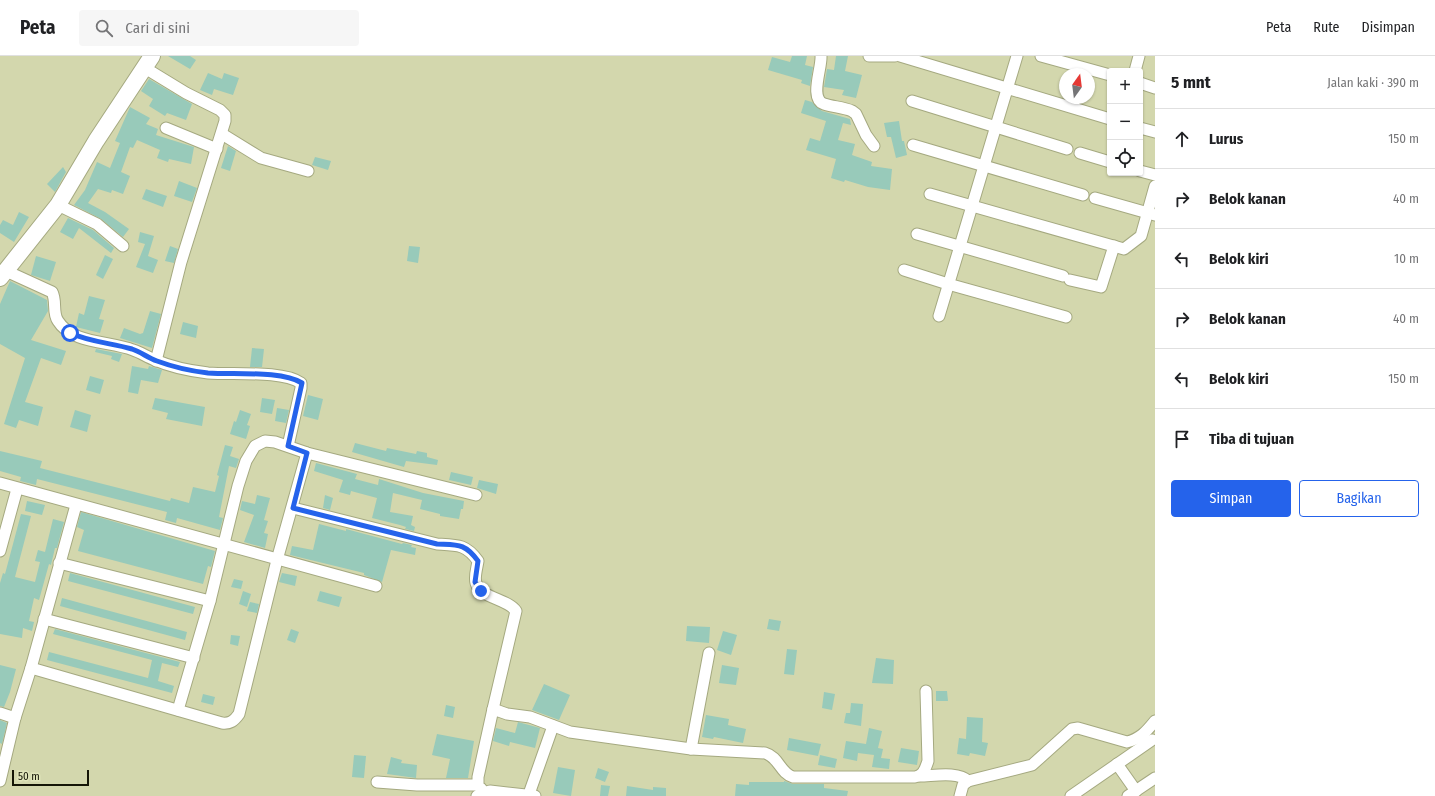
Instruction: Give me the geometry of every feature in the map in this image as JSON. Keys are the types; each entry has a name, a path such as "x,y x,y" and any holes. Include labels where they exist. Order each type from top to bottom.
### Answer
{"street":[{"path":"821,56 816,93 818,99 824,104 852,111 856,114 866,135 874,146"},
{"path":"869,56 895,56"},
{"path":"900,56 1107,118"},
{"path":"939,316 1017,56"},
{"path":"1041,56 1107,74"},
{"path":"1135,68 1139,56"},
{"path":"156,361 181,262 222,134 225,115 220,110 186,93 148,62 96,141 58,205 3,274 52,292 56,299 54,309 57,320 70,333 84,339 133,350 156,361 178,368 207,373 262,375 295,379 302,383 288,446"},
{"path":"1143,84 1155,88"},
{"path":"912,101 1067,149"},
{"path":"166,128 217,149"},
{"path":"1143,129 1155,132"},
{"path":"222,134 261,158 308,171"},
{"path":"913,145 1083,195"},
{"path":"1080,153 1107,161"},
{"path":"1143,172 1155,175"},
{"path":"930,194 1124,249 1141,236 1151,214 1155,186"},
{"path":"1095,198 1151,214"},
{"path":"58,205 97,224 123,246"},
{"path":"917,234 1101,287 1114,246"},
{"path":"904,270 1066,317"},
{"path":"178,710 210,601 240,480 246,461 255,446 264,441 276,442 307,453 476,495"},
{"path":"31,668 222,723 228,724 234,720 238,714 277,560 293,508 307,453"},
{"path":"0,484 376,586"},
{"path":"0,551 17,489"},
{"path":"0,781 15,718 31,668 76,505"},
{"path":"293,508 437,544 459,545 470,551 478,561 475,582 477,587 481,591 512,605 516,611 493,709 480,791"},
{"path":"59,563 210,601"},
{"path":"44,619 194,658"},
{"path":"691,749 709,653"},
{"path":"920,776 924,772 928,761 926,691"},
{"path":"493,709 507,714 530,717 570,732 691,749 770,754 785,773 793,777 884,778 955,775 964,777 968,781"},
{"path":"0,714 15,718"},
{"path":"1071,796 1151,738 1155,721"},
{"path":"377,782 533,795 553,726"},
{"path":"960,796 963,785 968,781 1032,765 1072,729 1082,730 1127,742 1151,738"},
{"path":"1117,764 1132,793 1155,778"}],"building":[{"path":"168,56 190,56 196,60 190,69"},
{"path":"792,56 807,56 805,65 813,67 810,86 801,83 802,80 768,70 772,57 790,62"},
{"path":"836,56 848,56 845,71 862,75 856,98 842,95 844,90 824,87 827,69 834,70"},
{"path":"208,73 222,79 224,73 239,78 233,95 214,89 212,95 200,90"},
{"path":"149,79 192,104 186,120 167,113 165,116 149,106 153,99 141,91"},
{"path":"805,100 812,102 822,111 850,119 851,125 843,123 838,140 855,144 852,155 872,162 871,166 892,169 890,190 868,187 845,180 844,182 831,178 836,159 806,150 810,138 820,141 826,121 801,113"},
{"path":"130,107 150,118 146,124 158,129 156,135 194,147 191,164 169,159 168,162 157,158 160,150 137,140 133,148 130,147 121,172 130,176 123,194 112,190 111,193 98,189 88,203 105,212 129,229 123,237 101,219 74,205 85,190 97,162 110,168 120,143 115,141"},
{"path":"899,121 902,141 904,141 907,155 896,158 891,137 887,137 884,123"},
{"path":"228,146 236,151 230,171 221,168"},
{"path":"315,157 331,161 328,170 312,165"},
{"path":"63,167 66,172 55,192 47,184"},
{"path":"179,181 197,188 192,202 174,196"},
{"path":"146,189 167,196 163,207 142,199"},
{"path":"19,212 29,217 14,242 0,233 0,225 3,220 13,225"},
{"path":"68,218 93,230 114,248 111,253 79,228 73,239 60,232"},
{"path":"140,232 154,236 148,256 158,260 153,273 136,267 145,244 138,242"},
{"path":"170,246 178,249 174,263 165,261"},
{"path":"409,246 420,247 418,263 407,261"},
{"path":"105,255 113,259 103,279 96,275"},
{"path":"36,256 56,262 50,281 31,275"},
{"path":"10,281 47,300 48,311 31,340 66,351 61,365 41,358 25,402 43,407 38,426 19,420 16,428 4,424 25,358 0,344 0,304"},
{"path":"89,296 105,300 99,319 104,320 100,333 76,327 79,313 84,315"},
{"path":"150,311 161,314 152,348 120,338 124,328 140,334 143,333"},
{"path":"183,322 198,326 196,338 180,334"},
{"path":"252,348 264,349 262,367 250,367"},
{"path":"96,349 122,354 119,362 111,359 112,356 95,352"},
{"path":"132,366 148,369 149,366 162,370 158,383 141,380 138,394 128,392"},
{"path":"90,376 104,380 100,394 86,390"},
{"path":"308,395 323,399 318,420 303,416"},
{"path":"155,398 205,407 202,426 166,419 168,413 152,409"},
{"path":"262,398 275,400 272,414 260,412"},
{"path":"277,408 289,410 286,423 275,421"},
{"path":"75,410 91,415 87,432 70,427"},
{"path":"240,410 251,414 247,425 250,426 246,439 230,434 234,421 236,422"},
{"path":"355,443 386,451 387,448 416,454 417,451 427,453 427,457 438,460 437,465 406,461 404,467 352,452"},
{"path":"225,445 233,447 230,456 239,459 236,468 229,466 219,517 223,518 220,530 177,518 176,523 165,520 167,512 37,479 36,485 20,481 21,477 0,471 0,451 42,461 40,468 170,501 171,498 189,503 193,487 215,492 219,476 217,475"},
{"path":"316,463 357,474 355,479 378,485 379,479 423,493 464,501 463,509 461,509 459,519 440,516 440,514 420,509 422,500 393,493 390,512 413,516 411,525 415,527 414,531 405,529 406,527 372,518 377,498 351,491 350,495 339,492 343,480 314,471"},
{"path":"451,472 473,477 471,485 449,480"},
{"path":"479,480 498,484 496,494 477,488"},
{"path":"257,495 270,498 264,520 268,521 264,533 268,534 265,548 244,542 254,515 240,510 242,501 255,504"},
{"path":"325,495 333,498 330,510 323,508"},
{"path":"27,501 45,505 42,515 25,511"},
{"path":"81,512 215,551 211,567 208,566 203,584 78,551 84,530 77,527"},
{"path":"21,514 31,516 15,577 35,582 40,562 35,561 38,550 45,552 53,519 64,522 51,565 49,564 39,600 34,598 29,621 34,622 32,631 23,628 22,638 0,634 0,583 3,573 5,574"},
{"path":"319,524 346,531 346,529 402,544 412,545 411,547 416,548 415,555 391,550 382,582 364,575 364,573 290,555 292,546 313,550"},
{"path":"70,573 195,607 193,614 68,581"},
{"path":"282,573 297,576 295,586 279,582"},
{"path":"234,579 243,581 241,589 231,587"},
{"path":"243,591 251,594 247,607 239,604"},
{"path":"320,591 342,597 339,607 317,601"},
{"path":"62,598 187,632 185,640 60,606"},
{"path":"250,602 259,604 257,613 247,611"},
{"path":"769,619 781,621 779,631 767,629"},
{"path":"687,626 710,627 709,643 686,641"},
{"path":"55,629 180,662 178,667 162,663 158,681 174,686 172,693 47,660 49,652 148,678 152,660 53,634"},
{"path":"291,629 299,632 295,643 287,640"},
{"path":"723,631 737,635 731,655 717,650"},
{"path":"231,635 240,636 238,646 230,644"},
{"path":"787,649 797,650 794,675 784,674"},
{"path":"876,658 894,660 893,684 872,683"},
{"path":"0,665 16,669 10,692 4,707 0,706"},
{"path":"722,665 739,668 736,685 719,683"},
{"path":"544,684 570,695 559,720 532,710"},
{"path":"936,691 947,691 948,701 936,701"},
{"path":"824,692 835,694 832,710 822,708"},
{"path":"203,694 215,697 213,705 201,702"},
{"path":"851,703 863,704 861,726 844,723 846,713 850,713"},
{"path":"446,705 455,707 453,718 444,716"},
{"path":"706,715 729,719 728,725 746,729 743,743 714,737 713,739 702,737"},
{"path":"967,717 983,718 982,742 988,743 985,756 970,753 969,756 957,754 959,738 966,739"},
{"path":"0,720 7,723 2,744 0,743"},
{"path":"518,722 540,728 535,748 510,742 509,746 493,741 496,728 515,733"},
{"path":"869,728 882,731 878,748 883,749 881,758 890,759 889,769 872,767 874,755 858,753 857,761 843,758 846,741 866,744"},
{"path":"437,734 474,741 468,778 446,778 450,759 432,755"},
{"path":"789,738 821,744 818,756 787,750"},
{"path":"901,748 919,751 917,765 898,762"},
{"path":"354,755 366,756 364,778 352,777"},
{"path":"820,755 837,759 835,768 818,765"},
{"path":"391,757 402,760 401,763 417,765 416,778 387,774"},
{"path":"558,767 575,770 571,796 553,793"},
{"path":"598,768 609,772 605,782 595,778"},
{"path":"784,781 793,784 824,784 824,788 848,791 847,796 735,796 736,784 749,785 749,782"},
{"path":"601,785 610,786 608,796 600,796"},
{"path":"627,786 653,790 653,787 666,788 666,796 626,796"}],"route":[{"path":"70,333 84,339 133,350 156,361 178,368 207,373 262,375 295,379 302,383 288,446 307,453 293,508 437,544 459,545 470,551 478,561 475,582 481,591"}]}
